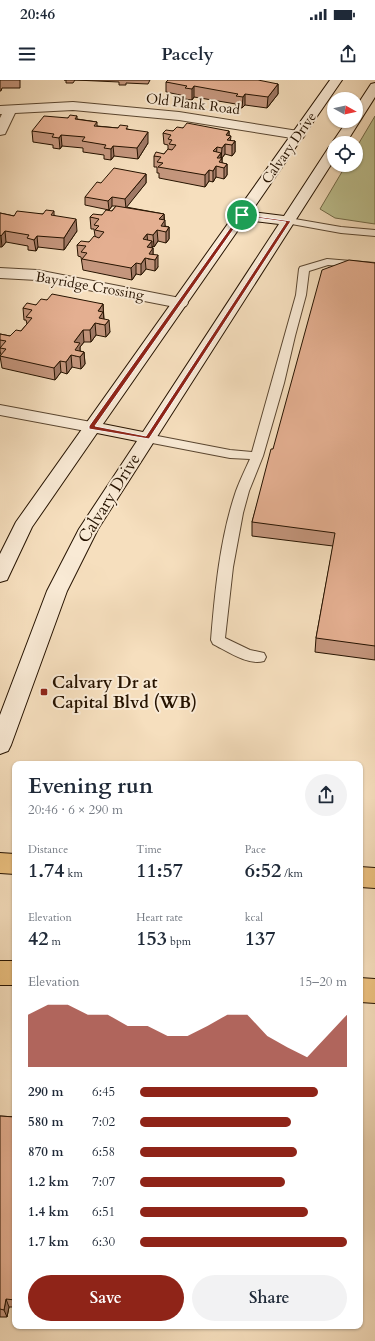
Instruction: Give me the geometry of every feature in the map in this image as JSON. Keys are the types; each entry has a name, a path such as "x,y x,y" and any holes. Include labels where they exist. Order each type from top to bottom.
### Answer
{"highway":[{"path":"0,863 12,864"},
{"path":"363,877 375,878"},
{"path":"0,973 12,973"},
{"path":"363,990 375,991"}],"street":[{"name":"Calvary Drive","path":"0,575 23,526 91,427 336,80"},
{"path":"363,105 375,87"},
{"name":"Old Plank Road","path":"0,131 5,109 73,106 171,115 298,135"},
{"name":"Calvary Drive","path":"0,745 43,626 69,566 89,529 327,161"},
{"path":"242,215 289,221"},
{"name":"Bayridge Crossing","path":"0,273 37,275 180,302"},
{"path":"0,410 147,438"}],"lane":[{"path":"289,221 341,230 375,233"},
{"path":"259,657 246,654 218,640 220,608 231,542 242,495 257,456 278,383 288,336 301,295 304,270 327,262 375,266"},
{"path":"147,438 230,454 257,456"}],"green space":[{"path":"375,116 375,224 335,218 320,209 342,172 363,172 363,136"}],"building":[{"path":"168,80 258,80 278,84 268,97 245,94 243,97 236,96 238,94 194,86 192,89 185,88 187,86 166,82"},
{"path":"70,115 77,116 75,119 97,122 94,126 118,128 120,125 128,126 126,129 148,132 137,148 113,146 111,149 104,148 106,145 82,141 85,137 61,135 59,138 52,137 54,134 32,131 44,116 68,118"},
{"path":"187,123 229,131 226,135 231,136 227,140 235,141 232,145 225,144 222,148 217,147 213,151 221,153 217,158 222,158 219,162 227,164 224,168 216,166 213,171 209,170 205,175 158,167 163,163 157,162 161,157 154,156 156,152 164,154 168,149 172,150 176,145 169,144 172,140 168,139 171,135 163,133 166,130 173,131 177,127 183,128"},
{"path":"114,168 146,174 125,199 112,197 108,201 85,197 97,182 101,183"},
{"path":"116,206 164,214 159,219 165,220 161,226 169,227 166,232 157,230 153,235 147,234 143,239 152,241 147,247 153,248 149,254 158,255 155,260 145,258 141,264 136,263 131,268 82,259 87,253 81,252 86,246 77,245 81,241 89,242 94,236 99,238 104,232 95,230 99,226 94,225 99,219 90,217 93,214 102,215 106,210 112,211"},
{"path":"46,210 54,211 51,215 76,219 64,238 37,236 34,240 27,238 29,235 5,231 1,236 0,235 0,213 14,216 17,211 43,214"},
{"path":"349,260 375,263 375,646 316,638 335,533 252,522 271,449 273,449 322,270"},
{"path":"52,294 103,304 98,311 103,312 99,318 109,320 105,325 95,323 90,330 83,330 74,342 80,343 75,350 84,352 80,357 71,355 66,362 60,361 54,368 0,356 6,349 0,348 6,341 0,340 0,334 10,336 16,330 21,331 32,318 26,317 32,310 23,308 27,303 36,305 41,299 47,300"},
{"path":"0,1116 12,1117 12,1300 6,1299 4,1310 0,1309"}],"place":[{"name":"Calvary Dr at Capital Blvd (WB)","path":"44,692"}],"route":[{"path":"242,215 289,221 147,438 91,427 180,302 242,215"}]}
